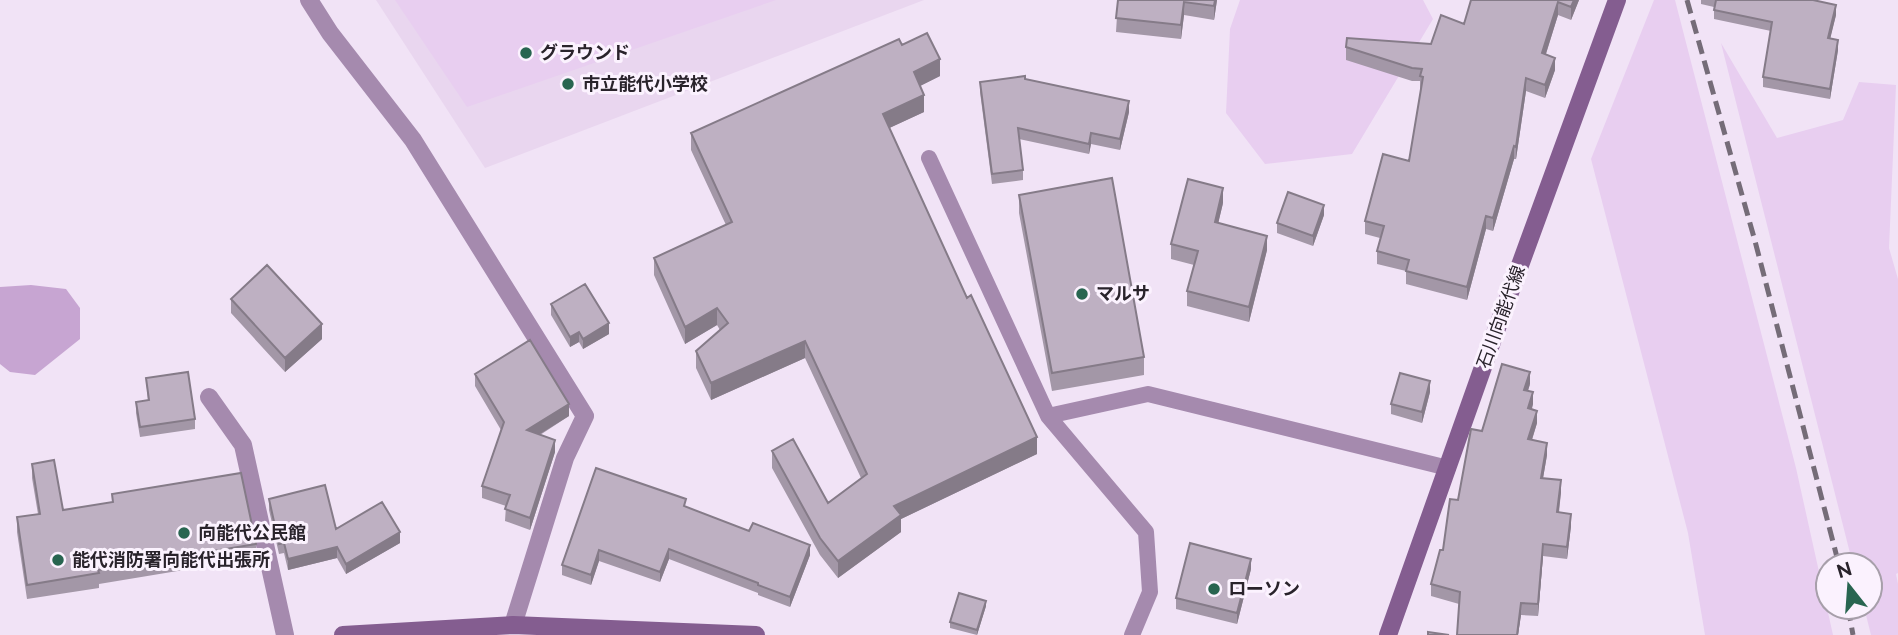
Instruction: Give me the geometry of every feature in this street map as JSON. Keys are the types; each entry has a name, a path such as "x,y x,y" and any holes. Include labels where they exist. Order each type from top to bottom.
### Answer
{"main road":[{"name":"石川向能代線","path":"1388,635 1617,0"},
{"path":"343,635 434,632 513,625 756,635"}],"street":[{"path":"309,0 330,33 413,139 585,416 565,458 513,625"},
{"path":"209,397 243,445 285,635"}],"lane":[{"path":"929,158 1048,416 1146,532 1150,592 1132,635"},
{"path":"1048,416 1148,394 1448,468"}],"shaded area":[{"name":"市立能代小学校","path":"376,0 924,0 485,168"},
{"name":"グラウンド","path":"395,0 776,0 467,107"},
{"path":"1240,0 1423,0 1433,19 1352,154 1265,164 1226,113 1230,29"},
{"path":"1654,0 1675,0 1796,468 1814,551 1814,621 1830,621 1833,635 1705,635 1688,533 1591,159"},
{"path":"1721,43 1777,138 1843,120 1859,82 1896,85 1889,248 1898,279 1898,635 1871,635 1868,621 1884,621 1884,551 1849,551"},
{"path":"31,285 66,289 80,308 80,339 35,375 10,372 0,364 0,287"}],"building":[{"path":"1118,0 1215,0 1214,6 1184,2 1181,25 1116,18"},
{"path":"1471,0 1574,0 1571,7 1558,2 1542,53 1555,58 1545,85 1526,78 1516,147 1514,146 1493,218 1486,216 1467,287 1406,271 1409,260 1377,251 1384,226 1365,221 1383,154 1409,161 1423,77 1420,76 1422,69 1346,47 1347,38 1431,44 1441,15 1464,24"},
{"path":"1716,0 1813,0 1836,5 1828,38 1838,40 1830,89 1763,77 1772,22 1714,10"},
{"path":"927,33 940,59 914,72 924,95 883,114 967,298 971,295 1037,437 894,506 901,515 838,561 820,538 772,451 793,439 828,503 867,474 805,341 711,383 696,351 728,323 717,308 685,327 654,258 732,222 691,133 899,39 902,45"},
{"path":"1025,76 1025,79 1129,101 1120,139 1091,133 1089,144 1018,128 1023,170 992,174 980,82"},
{"name":"マルサ","path":"1112,178 1144,357 1052,373 1019,195"},
{"path":"1188,179 1223,188 1215,222 1267,236 1249,307 1187,291 1198,251 1171,244"},
{"path":"1288,192 1324,205 1313,236 1277,223"},
{"path":"267,265 322,324 285,358 231,299"},
{"path":"585,284 609,323 583,339 579,332 570,337 551,304"},
{"path":"530,340 569,404 527,430 555,440 530,518 505,509 510,495 482,486 504,422 475,374"},
{"path":"1502,364 1530,372 1524,390 1533,392 1528,408 1537,411 1528,439 1547,443 1541,478 1561,480 1557,512 1571,514 1567,547 1543,544 1538,604 1521,603 1517,635 1457,635 1460,592 1431,584 1440,550 1443,550 1450,499 1458,500 1471,429 1482,431"},
{"path":"188,372 195,419 140,427 136,402 149,400 146,378"},
{"path":"1400,373 1430,381 1422,412 1391,404"},
{"path":"54,460 63,510 113,502 112,494 241,473 256,544 98,570 99,573 27,585 17,517 40,514 32,464"},
{"path":"596,468 686,499 684,506 749,531 753,523 810,545 790,597 669,549 660,572 599,550 591,575 562,565"},
{"path":"325,485 336,529 382,502 400,532 346,564 337,547 288,559 284,543 279,544 269,499"},
{"name":"ローソン","path":"1190,543 1251,559 1237,613 1176,598"},
{"path":"959,593 986,601 977,630 950,622"},
{"path":"1428,632 1449,635 1428,635"}],"railway":[{"path":"1687,0 1755,241 1835,551"},
{"path":"1850,621 1853,635"}],"place":[{"name":"グラウンド","path":"526,53"},
{"name":"市立能代小学校","path":"568,84"},
{"name":"マルサ","path":"1082,294"},
{"name":"向能代公民館","path":"184,533"},
{"name":"能代消防署向能代出張所","path":"58,560"},
{"name":"ローソン","path":"1214,589"}]}
